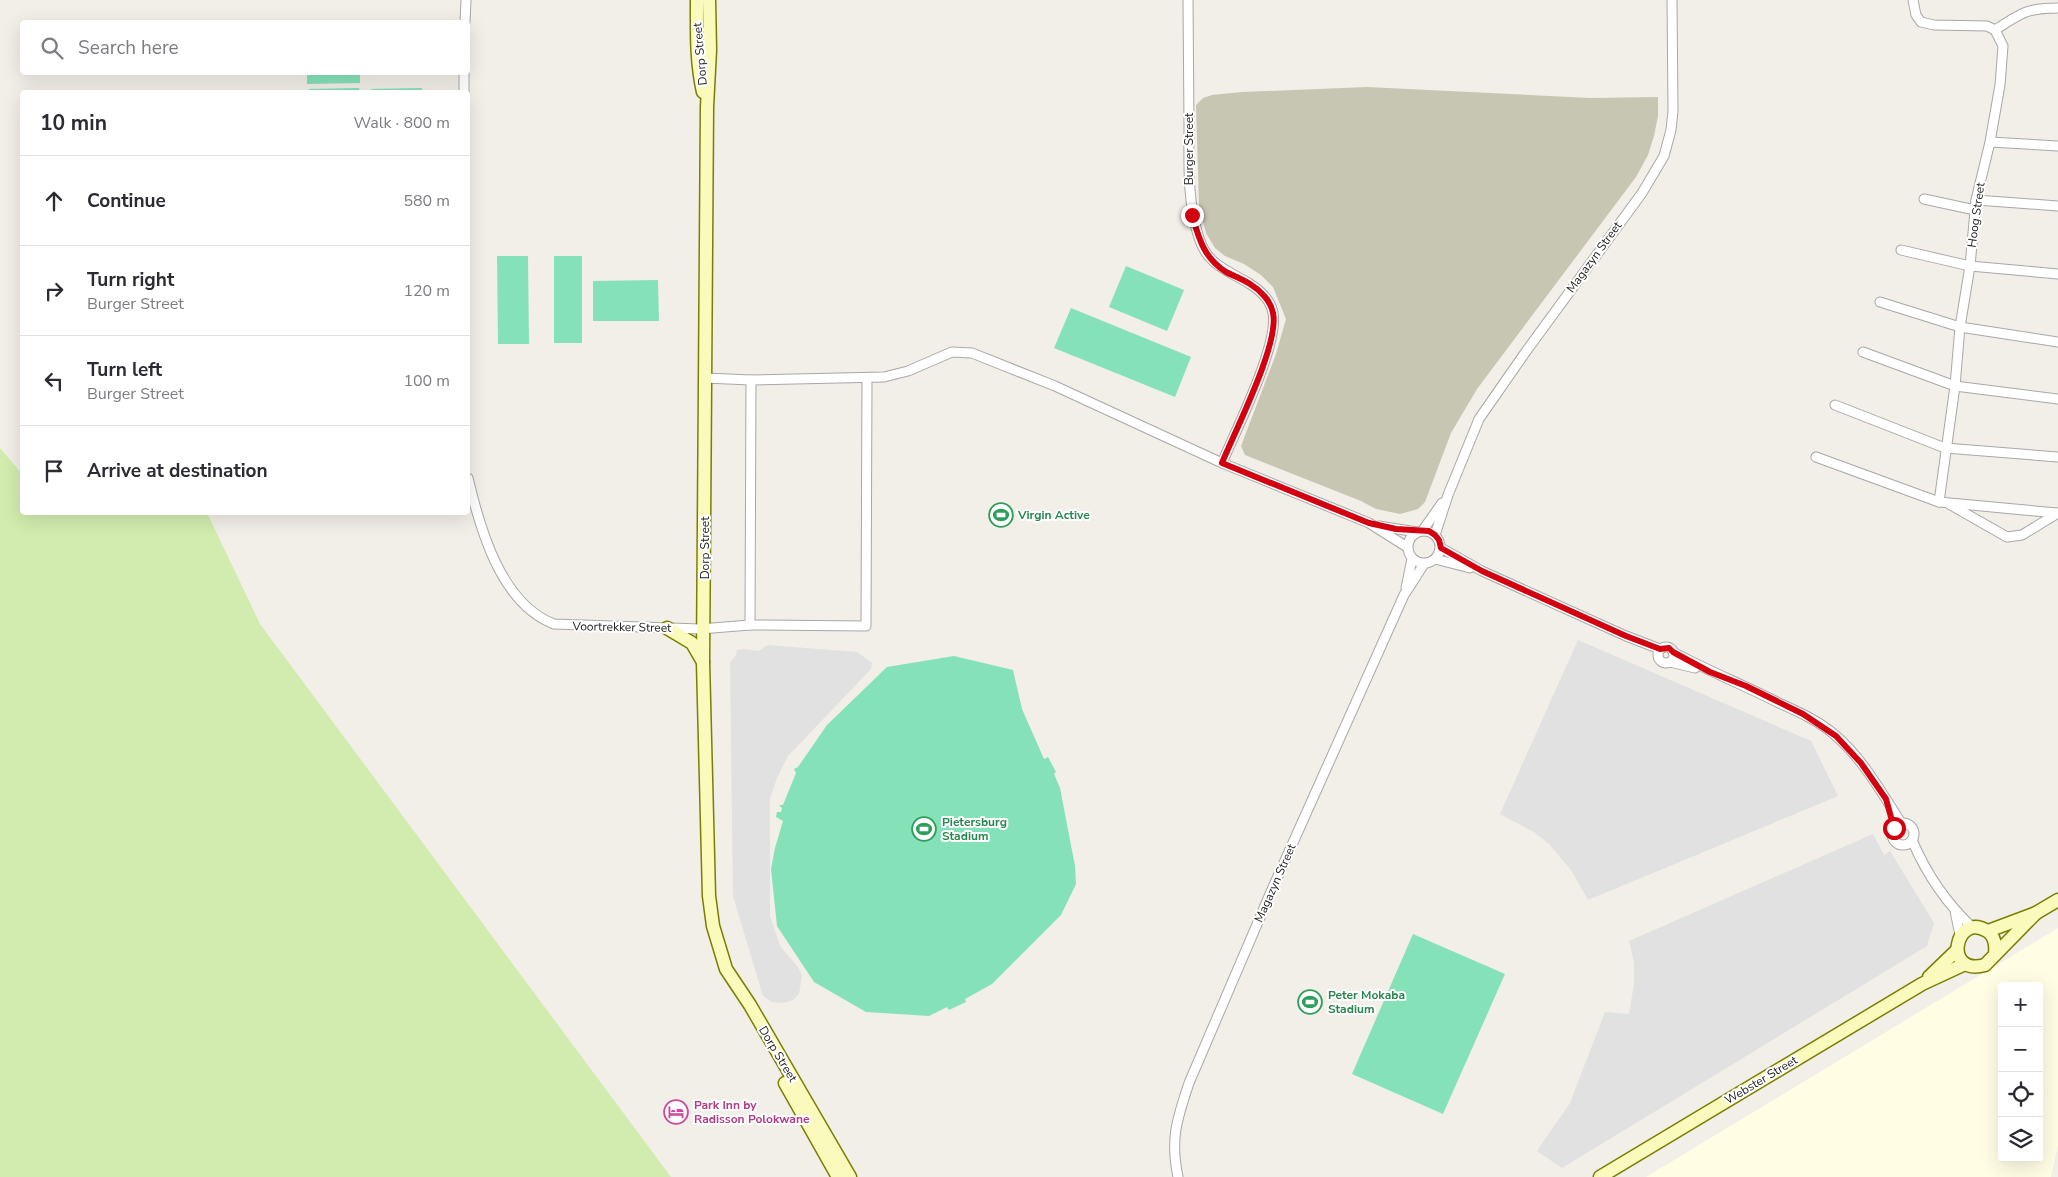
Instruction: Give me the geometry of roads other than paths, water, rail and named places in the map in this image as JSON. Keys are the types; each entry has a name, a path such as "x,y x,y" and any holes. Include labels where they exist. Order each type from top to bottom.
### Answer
{"street":[{"path":"465,20 466,0"},
{"name":"Dorp Street","path":"696,0 699,69 707,107"},
{"name":"Dorp Street","path":"709,0 710,50 707,107 704,378 703,662 709,896 713,926 726,969 734,984 750,1005 850,1177"},
{"name":"Burger Street","path":"1188,0 1189,194 1199,239 1206,255 1213,263 1259,291 1268,302 1273,313 1274,324 1268,355 1222,463"},
{"name":"Magazyn Street","path":"1435,535 1448,495 1480,419 1494,396 1642,193 1668,147 1674,111 1672,0"},
{"path":"1913,0 1916,16 1921,22 1928,24 1981,25 1995,30 2028,10 2058,8"},
{"name":"Hoog Street","path":"1943,502 1945,448 1955,386 1960,327 1970,266 1976,200 1990,142 2002,66 2003,46 1995,30"},
{"path":"464,75 464,90"},
{"path":"1990,142 2058,146"},
{"path":"1924,199 1975,210"},
{"path":"1976,200 2058,206"},
{"path":"1901,250 1970,266 2058,274"},
{"path":"1880,302 1960,327 2058,342"},
{"path":"704,378 751,380 895,376 952,352 972,353 1055,386 1222,463 1369,523 1407,547 1412,559 1424,564 1435,559 1441,548 1439,540 1435,535 1369,523"},
{"path":"1863,352 1955,386 2058,399"},
{"name":"Voortrekker Street","path":"470,486 480,526 491,554 508,584 519,598 544,620 554,624 568,626 704,629 750,625 866,626 867,378"},
{"path":"750,625 751,380"},
{"path":"1835,405 1945,448 2058,457"},
{"path":"1816,457 1943,502 2007,537 2022,535 2058,513"},
{"name":"Magazyn Street","path":"1420,531 1448,495"},
{"path":"1943,502 2058,513"},
{"path":"1407,547 1409,540 1420,531"},
{"path":"1441,548 1482,571 1659,652 1662,662 1672,657 1710,672 1754,690 1822,726 1836,736 1861,763 1886,799 1898,825"},
{"name":"Magazyn Street","path":"1404,595 1412,559"},
{"path":"1435,559 1482,571"},
{"name":"Magazyn Street","path":"1178,1177 1174,1154 1175,1136 1179,1112 1189,1083 1270,894 1404,595 1424,564"},
{"path":"667,628 692,644 703,662"},
{"path":"1659,652 1669,648 1672,657"},
{"path":"1898,825 1909,825 1912,828 1914,836 1909,842 1897,843 1894,840 1892,836 1898,825"},
{"path":"1909,842 1955,911 1973,928"},
{"path":"1988,932 2036,913 2058,900"},
{"path":"1955,911 1960,936"},
{"path":"1995,954 1994,938 1981,928 1966,930 1957,942 1959,958 1965,964 1978,967 1985,965 2036,913"},
{"name":"Webster Street","path":"1922,984 1957,950"},
{"name":"Webster Street","path":"1600,1177 1922,984 1965,964"},
{"name":"Dorp Street","path":"734,984 737,998 838,1177"}],"place":[{"name":"Virgin Active","path":"1001,515"},
{"name":"Pietersburg Stadium","path":"924,829"},
{"name":"Peter Mokaba Stadium","path":"1310,1002"},
{"name":"Park Inn by Radisson Polokwane","path":"676,1112"}]}
